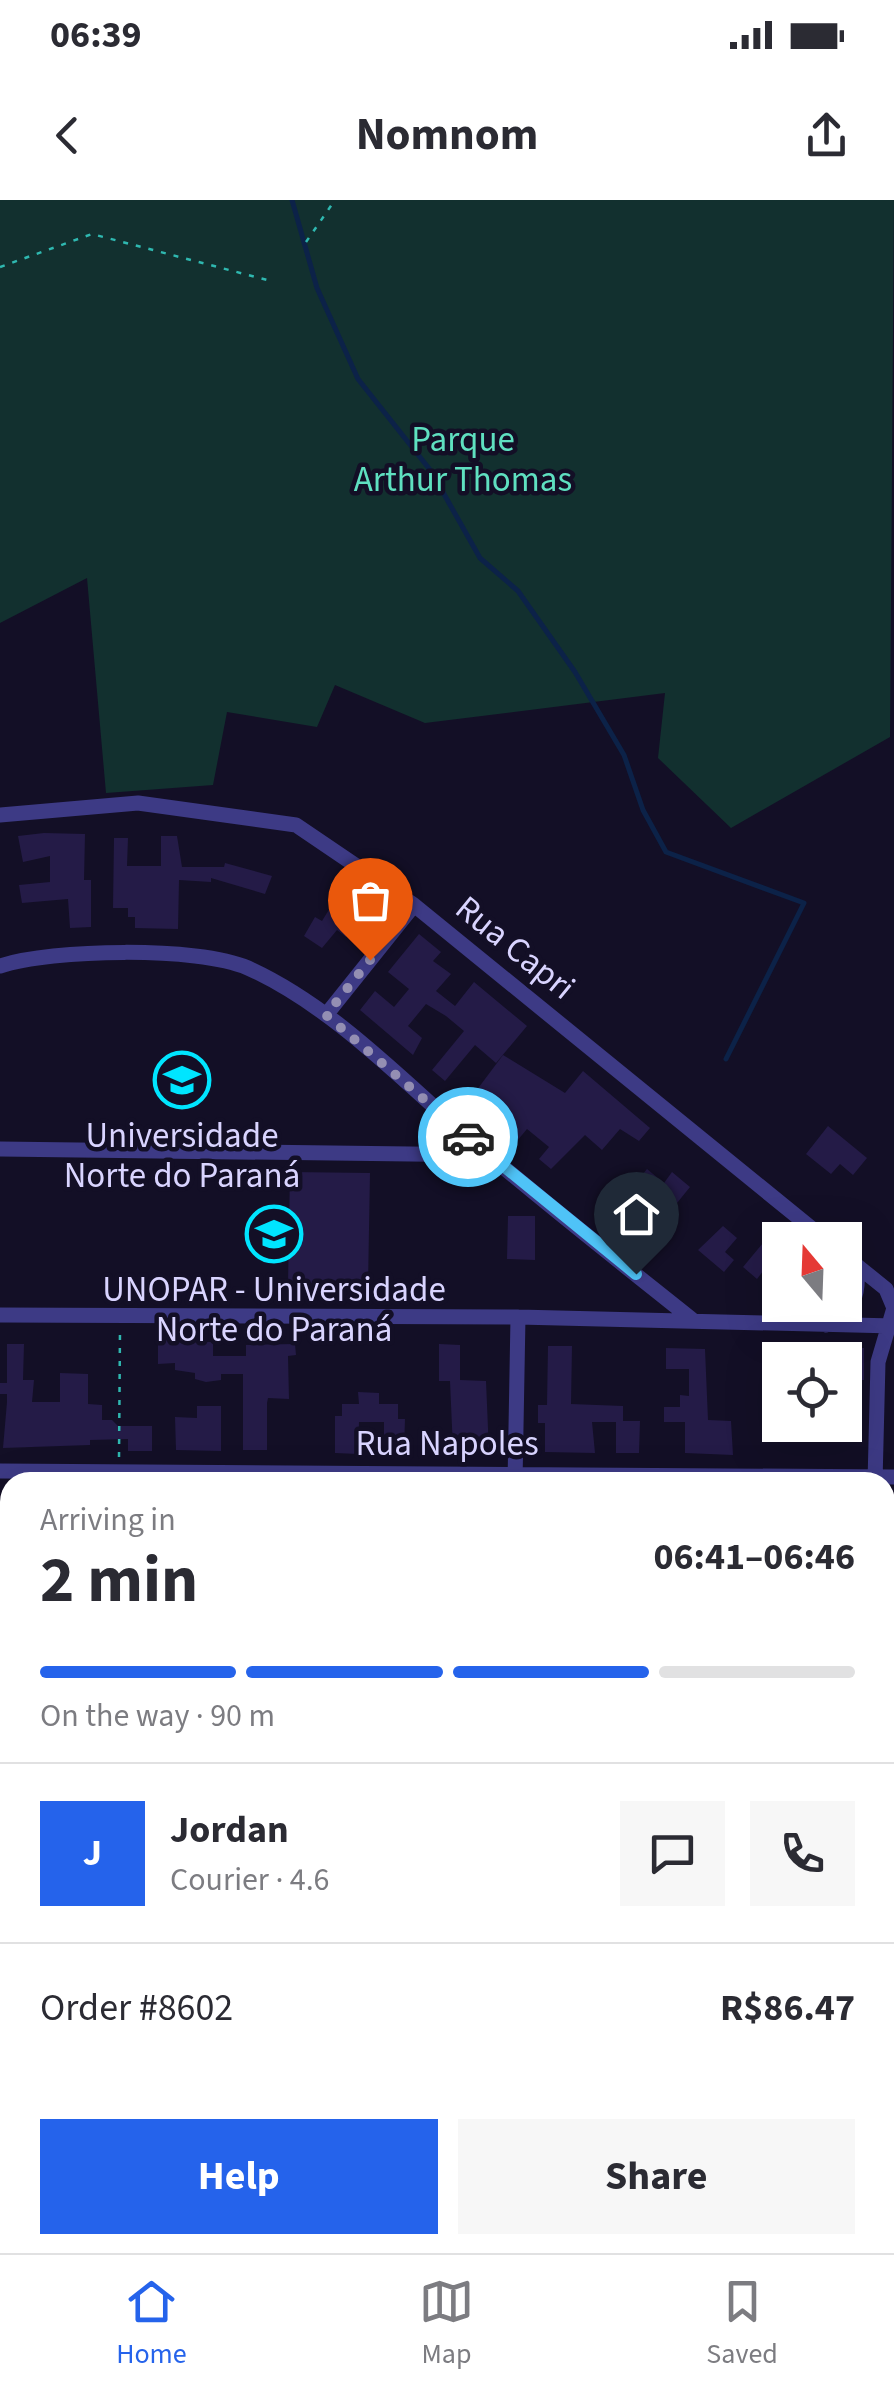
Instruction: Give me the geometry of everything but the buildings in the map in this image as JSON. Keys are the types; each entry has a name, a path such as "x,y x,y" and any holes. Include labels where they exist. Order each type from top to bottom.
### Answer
{"street":[{"name":"Rua Capri","path":"0,815 138,803 296,825 414,904 804,1222"},
{"path":"326,1015 414,904"},
{"path":"0,966 29,956 148,952 245,967 326,1015 489,1155 695,1322"},
{"path":"0,1149 489,1155"},
{"path":"862,1271 892,1300 890,1326 878,1362 875,1472"},
{"path":"0,1316 518,1318 890,1326"},
{"path":"514,1472 518,1318"},
{"path":"825,1326 830,1322"},
{"name":"Rua Napoles","path":"0,1471 119,1472"}],"path":[{"path":"306,242 334,200"},
{"path":"0,267 92,234 271,281"},
{"path":"119,1472 120,1314"}],"green space":[{"name":"Parque Arthur Thomas","path":"0,200 894,200 890,737 731,828 658,758 665,693 425,723 335,685 317,727 227,712 213,785 106,793 87,578 0,623"}],"waterway":[{"path":"292,200 317,288 358,379 431,471 480,558 518,591 575,672 624,755 643,810 666,852 804,903 726,1059"}],"way so far":[{"path":"370,960 326,1015 468,1137"}],"place":[{"name":"Universidade Norte do Paraná","path":"182,1080"},
{"name":"UNOPAR - Universidade Norte do Paraná","path":"274,1234"}],"route":[{"path":"468,1137 636,1274"}]}
